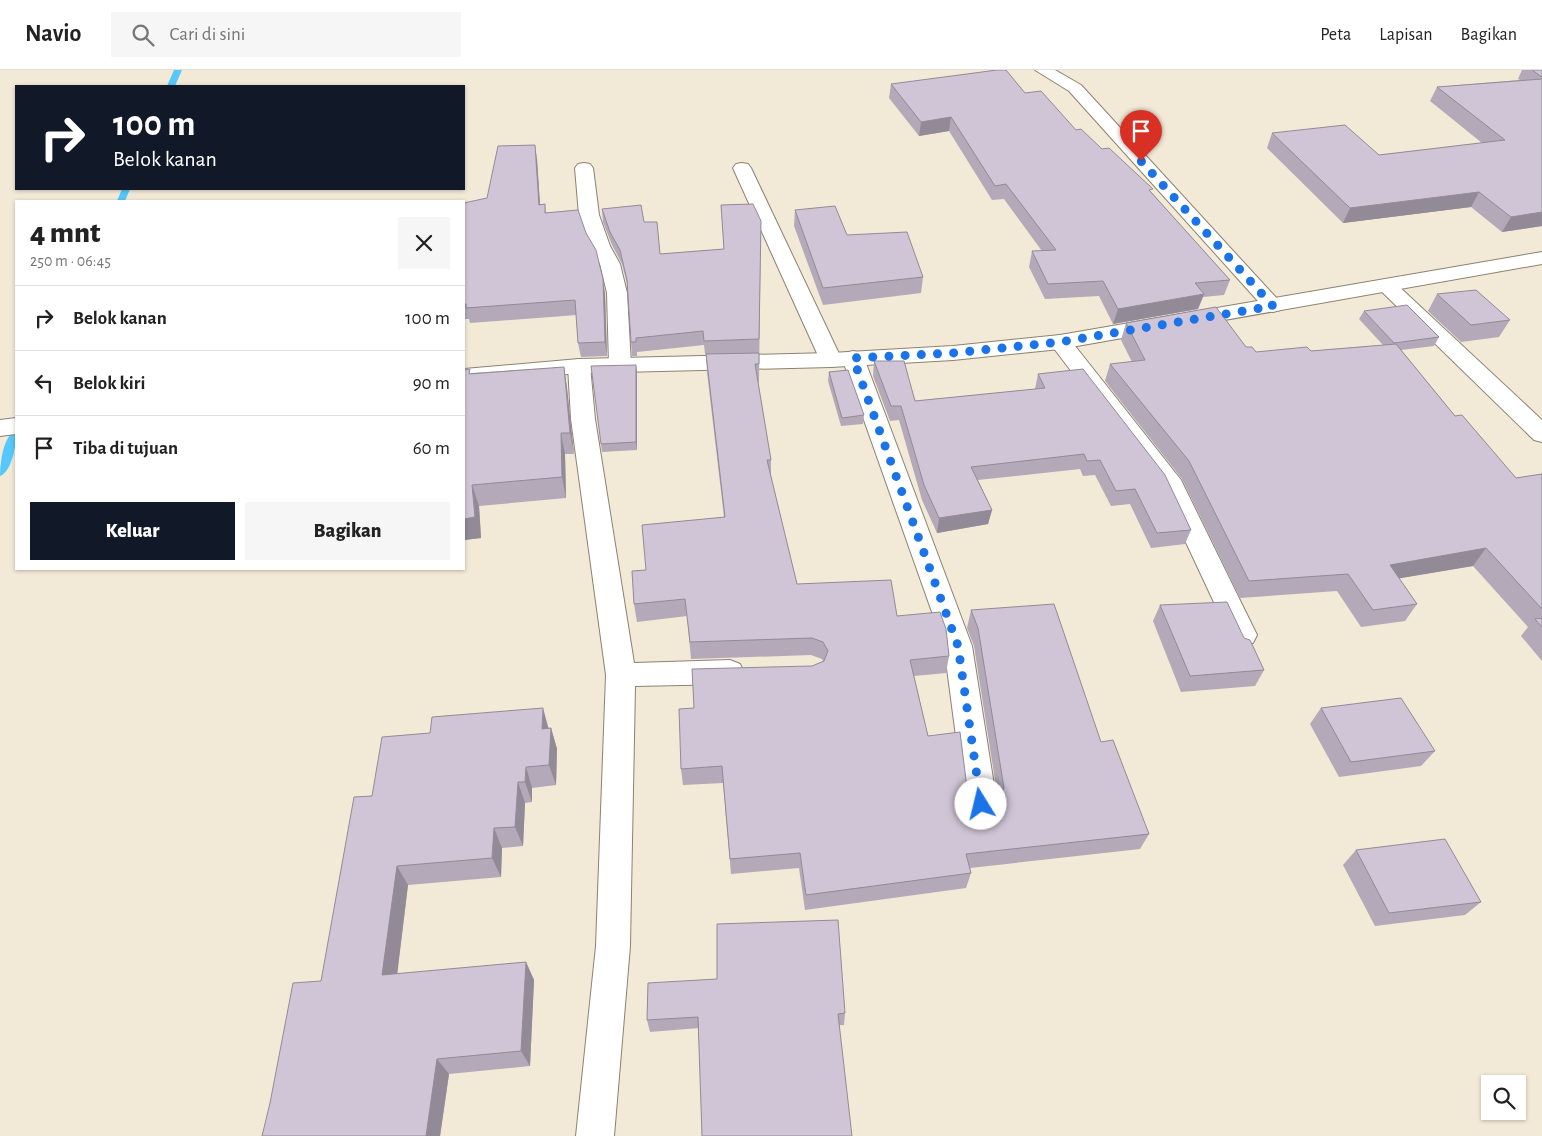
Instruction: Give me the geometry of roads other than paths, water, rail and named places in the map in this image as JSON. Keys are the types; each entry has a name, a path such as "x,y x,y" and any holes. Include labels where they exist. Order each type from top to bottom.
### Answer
{"street":[{"path":"1043,70 1075,88 1273,306"},
{"path":"584,168 589,215 600,246 610,264 617,293 620,365"},
{"path":"742,168 842,359 958,646 981,804"},
{"path":"465,376 579,366 842,359 953,353 1060,342 1542,258"},
{"path":"1386,285 1542,434"},
{"path":"1060,342 1172,486 1247,645"},
{"path":"579,366 583,419 621,675 613,946 594,1136"},
{"path":"0,428 15,426"},
{"path":"621,675 751,671"}],"waterway":[{"path":"171,85 178,70"},
{"path":"121,200 126,190"},
{"path":"0,472 15,437"}]}
